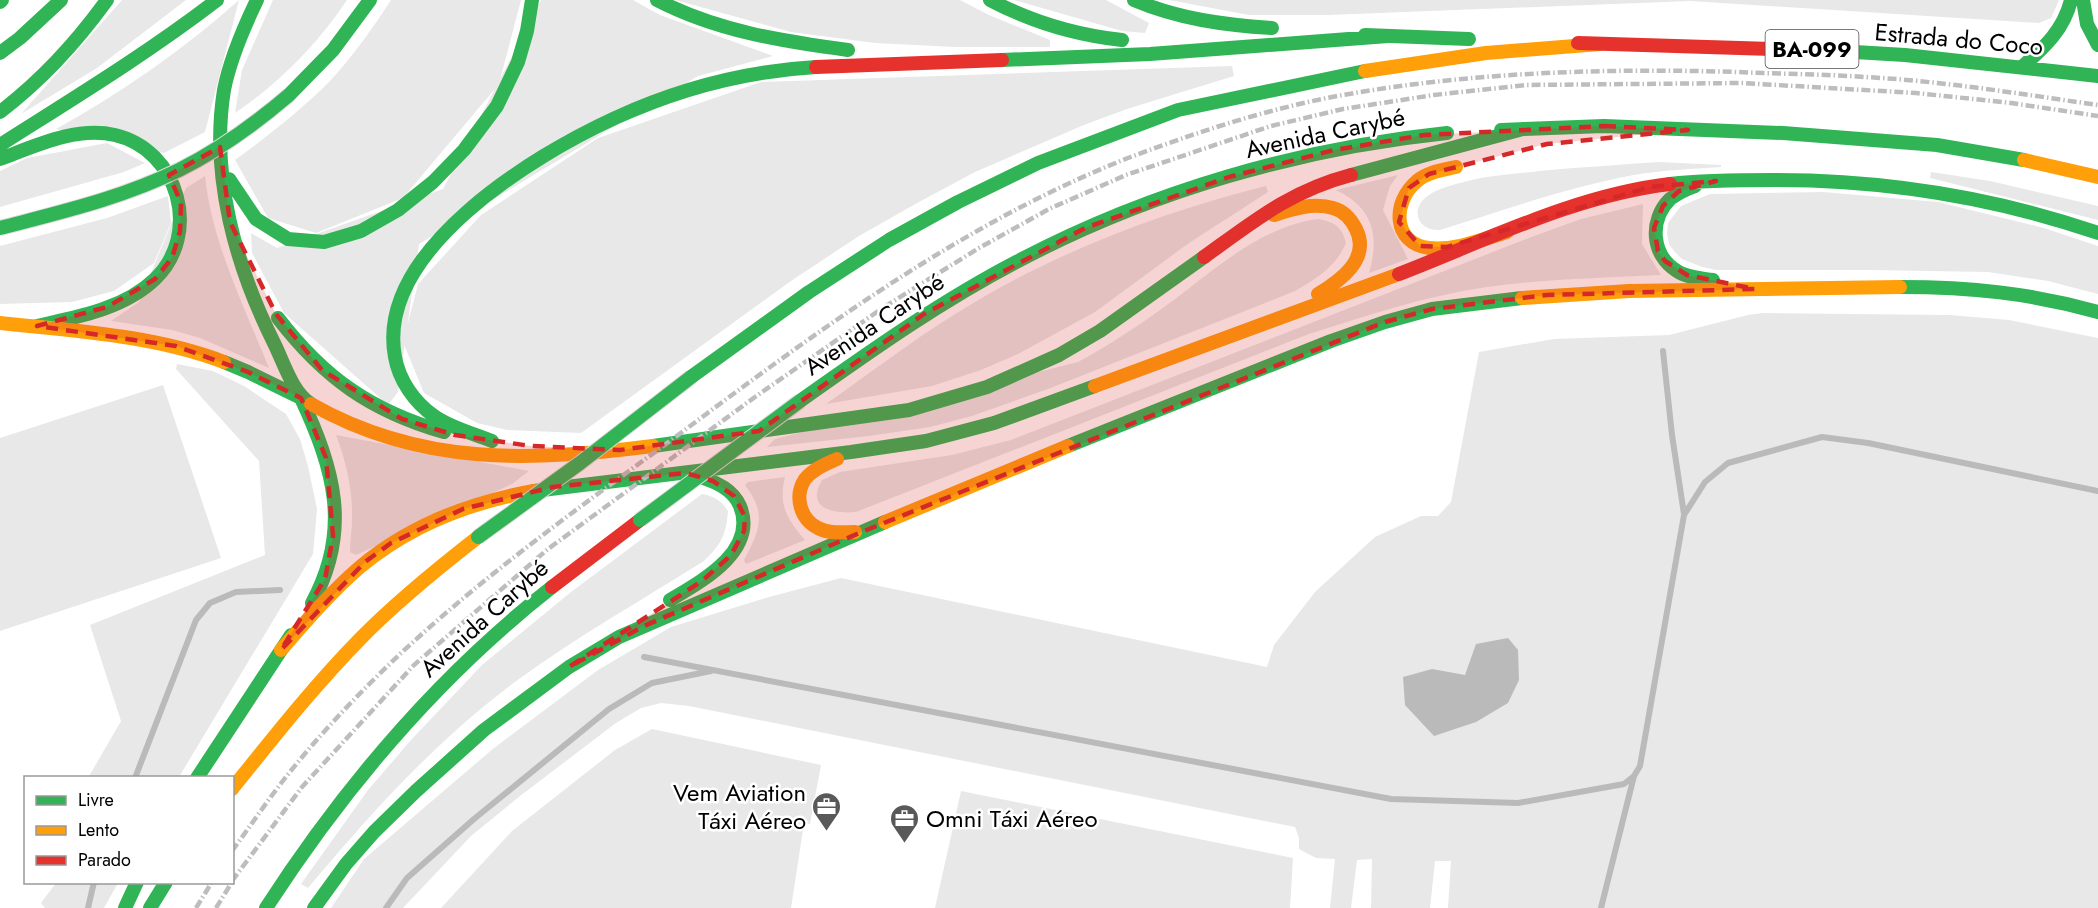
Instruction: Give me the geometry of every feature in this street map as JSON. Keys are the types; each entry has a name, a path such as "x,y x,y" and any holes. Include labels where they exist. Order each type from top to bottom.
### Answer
{"main road":[{"path":"0,53 61,0"},
{"path":"0,112 35,83 62,56 107,0"},
{"path":"0,146 125,66 217,0"},
{"path":"198,776 316,596 329,563 333,536 334,511 327,458 301,398 259,313 245,277 230,222 222,179 220,151 225,89 231,62 257,0"},
{"path":"0,228 105,200 180,170 232,140 259,121 289,95 335,48 370,0"},
{"path":"220,151 239,200 265,229 281,237 305,243 321,243 338,239 363,229 393,213 431,184 457,160 478,133 501,98 514,71 524,46 532,0"},
{"path":"657,0 696,19 776,41 927,60"},
{"path":"990,0 1034,21 1058,30 1085,36 1235,48"},
{"path":"1134,0 1155,10 1194,21 1226,25 1388,36 1600,44"},
{"path":"2023,66 2061,29 2066,21 2071,0"},
{"path":"2083,0 2085,21 2092,38 2098,45"},
{"path":"492,441 445,423 431,414 409,392 396,364 393,333 398,305 421,260 445,231 494,190 549,153 608,121 670,96 778,70 927,60 1110,57 1388,36"},
{"path":"234,787 317,687 379,620 424,580 691,377 809,292 889,240 958,202 1038,163 1178,110 1313,80 1389,66 1486,53 1600,44"},
{"name":"Estrada do Coco","path":"1600,44 1800,48 2023,66 2098,76"},
{"name":"Avenida Carybé","path":"266,908 310,840 348,790 432,695 478,648 517,614 800,400 924,314 987,277 1039,249 1134,208 1183,190 1334,150 1424,135 1522,129 1604,126 1688,130"},
{"path":"0,323 142,339 176,346 249,372 368,432 403,444 439,452 508,458 620,450 909,410 987,387 1059,355 1100,331 1219,244 1279,203 1304,190 1334,179 1522,129"},
{"path":"1567,141 1688,130 1783,133 1937,145 2001,155 2098,177"},
{"path":"0,159 58,138 82,133 116,136 132,142 149,153 164,168 181,202 182,217 177,246 172,258 155,279 143,289 107,307 37,326"},
{"path":"1474,162 1429,174 1409,188 1399,211 1399,222 1403,232 1420,246 1430,248 1447,247 1507,232"},
{"path":"280,650 325,599 365,562 391,543 428,523 495,499 553,487 858,453 976,429 1282,318 1568,210 1650,187 1716,181 1838,180 1970,197 2070,222 2098,233"},
{"path":"1716,181 1679,191 1663,206 1654,228 1658,251 1665,261 1677,271 1687,275 1755,289"},
{"path":"1219,244 1264,220 1299,208 1316,205 1328,206 1349,217 1360,238 1357,259 1343,277 1282,318"},
{"path":"230,222 276,314 305,354 322,370 360,397 402,419 438,431 531,446 620,450"},
{"path":"569,666 636,630 864,531 1090,437 1331,341 1423,312 1547,295 1755,289 1955,287 2029,296 2098,312"},
{"path":"858,453 829,461 815,468 800,487 798,498 807,521 818,529 829,533 846,534 864,531"},
{"path":"314,908 346,864 374,832 484,730 624,627 702,581 719,567 739,543 744,531 745,517 734,496 713,481 681,474"},
{"path":"125,908 136,884"},
{"path":"150,908 165,884"}],"highlighted area":[{"path":"1604,126 1688,130 1547,144 1429,174 1409,188 1399,222 1420,246 1447,247 1650,187 1716,181 1679,191 1663,206 1654,228 1658,251 1665,261 1687,275 1755,289 1547,295 1432,309 1385,322 864,531 644,626 569,667 702,581 731,555 744,531 745,517 734,496 713,481 686,473 553,487 463,509 391,543 365,562 281,650 325,579 333,536 326,458 301,398 248,372 176,346 37,326 107,307 155,279 172,258 180,231 181,203 169,175 220,147 230,222 276,314 322,370 402,419 455,435 531,446 620,450 759,431 924,314 1085,228 1229,177 1334,150 1424,135"}],"shaded area":[{"path":"122,0 186,0 97,68 21,114"},
{"path":"239,0 205,132 164,153 56,129 151,70"},
{"path":"273,0 347,0 310,48 267,89 235,113 242,70"},
{"path":"391,0 521,0 499,84 403,198 316,233 268,218 235,160 284,122 330,81 347,62"},
{"path":"541,0 633,0 660,15 773,56 698,76 419,244 398,392 388,405 284,313 252,253 251,233 277,248 443,189"},
{"path":"675,0 960,0 989,15 1050,40 1050,47 955,47 875,43 791,32"},
{"path":"1014,0 1106,0 1149,23 1145,33 1122,31"},
{"path":"1169,0 2059,0 2051,18 2039,23 1690,1 1328,15 1249,15"},
{"path":"1232,66 1234,76 1127,109 1084,125 975,172 919,202 859,236 791,281 581,433 507,430 477,423 424,393 403,342 418,284 481,215 598,138 761,82"},
{"path":"107,143 145,163 124,172 0,207 0,171 27,158"},
{"path":"1659,162 1721,165 1721,167 1656,172 1609,180 1440,230 1426,227 1418,218 1419,206 1429,195 1447,186 1477,179"},
{"path":"1931,172 1990,181 2098,206 2098,220 1930,178"},
{"path":"1398,175 1390,186 1383,210 1408,259 1369,273 1374,247 1370,224 1366,214 1358,205 1336,190"},
{"path":"205,176 214,226 222,250 269,368 200,338 172,330 111,321 139,302 186,188"},
{"path":"1266,186 1268,192 1189,243 1095,312 1018,354 981,370 932,386 826,404 940,323 1048,263 1155,219"},
{"path":"1823,192 1938,202 2044,228 2098,246 2098,294 2048,281 1988,272 1716,270 1682,259 1669,244 1668,223 1681,206 1710,194"},
{"path":"168,196 171,223 154,263 114,291 72,302 0,304 0,246 107,218"},
{"path":"1643,204 1642,244 1661,275 1508,284 1419,301 1309,334 856,512 839,512 824,508 817,498 822,480 840,472 952,455 1011,440 1534,236 1581,219"},
{"path":"1318,219 1329,222 1340,229 1346,243 1331,265 1295,291 1048,389 972,416 930,427 767,447 775,439 1078,362 1137,326 1222,263 1258,240 1297,223"},
{"path":"1763,313 1949,315 2009,320 2098,338 2098,908 1448,908 1451,861 1435,861 1430,908 1371,908 1372,859 1357,860 1351,908 1330,908 1335,859 1316,858 1299,849 1299,838 1295,827 689,706 661,703 641,708 616,723 520,796 471,836 403,908 331,908 364,859 494,748 598,670 671,627 841,578 1267,667 1274,645 1315,592 1375,537 1421,516 1438,516 1451,502 1479,352 1554,339 1669,335"},
{"path":"177,364 213,371 244,386 286,414 300,439 317,509 313,554 180,776 89,776 121,721 90,625 265,555 259,461 176,369"},
{"path":"163,385 221,558 0,631 0,438"},
{"path":"336,435 529,471 512,484 356,555 350,552 352,523 350,487"},
{"path":"785,477 783,496 786,511 793,525 805,540 746,564 744,560 757,531 759,514 752,495 745,485 748,482"},
{"path":"702,494 717,499 728,511 722,539 704,561 564,648 489,702 407,777 308,888 301,884 368,790 411,740 482,665 571,592"},
{"path":"1508,638 1518,650 1519,680 1508,703 1476,722 1434,736 1405,705 1403,677 1432,669 1465,675 1476,644"},
{"path":"652,729 821,765 810,824 804,823 791,908 441,908 512,831 615,750"},
{"path":"961,791 1293,858 1290,908 935,908"},
{"path":"55,884 117,884 104,908 45,908 41,903"}],"waterway":[{"path":"1663,351 1672,435 1684,514"},
{"path":"644,657 1391,799 1518,803 1624,784 1634,776 1640,766 1684,515 1705,482 1728,463 1822,437 1868,443 2098,491"},
{"path":"136,776 196,620 210,603 236,592 280,590"},
{"path":"386,908 407,878 474,819 609,709 652,683 711,671"},
{"path":"1601,908 1634,776"},
{"path":"88,908 94,884"}],"railway":[{"path":"234,848 295,766 353,701 430,627 529,546 775,363 945,249 1065,185 1128,158 1234,122 1316,100 1440,81 1539,73 1687,71 1849,76 1953,85 2098,105"},
{"path":"234,878 302,787 414,665 548,549 755,397 884,307 979,248 1049,209 1126,175 1271,126 1343,109 1434,95 1526,85 1742,83 1916,93 2011,103 2098,116"},
{"path":"196,908 211,884"},
{"path":"216,908 231,884"}],"traffic: fast":[{"path":"0,53 61,0"},
{"path":"0,112 58,60 107,0"},
{"path":"0,145 138,57 217,0"},
{"path":"257,0 238,44 224,90 221,122 224,188 238,252 260,314 294,385 304,399 311,404"},
{"path":"289,95 333,50 370,0"},
{"path":"229,179 256,219 288,239 324,242 361,231 398,210 433,182 464,150 497,106 518,62 527,31 532,0"},
{"path":"657,0 680,11 726,27 798,43 848,50"},
{"path":"990,0 1022,15 1054,26 1087,35 1122,40"},
{"path":"1134,0 1151,7 1202,20 1272,28"},
{"path":"2023,66 2059,29 2071,0"},
{"path":"2083,0 2087,24 2098,45"},
{"path":"1365,35 1469,39"},
{"path":"1002,60 1150,54 1388,36"},
{"path":"1838,51 1905,55 2098,76"},
{"path":"492,441 447,424 434,416 408,390 397,366 395,318 410,280 434,245 467,212 505,182 544,156 615,118 663,98 713,83 764,73 816,67"},
{"path":"691,377 809,292 889,240 958,202 1038,163 1178,110 1365,71"},
{"path":"0,228 136,189 179,170 236,136 289,95"},
{"path":"1501,130 1604,126 1783,133 1937,145 2024,160"},
{"path":"1351,175 1523,129"},
{"path":"0,159 41,143 71,135 86,133 115,135 137,144 155,158 168,175 177,196 180,218 178,240 169,261 155,279 143,289 115,305 37,326"},
{"path":"800,401 881,344 993,274 1123,213 1175,193 1283,162 1337,149 1447,133"},
{"path":"1670,184 1775,180 1898,187 1979,200 2059,220 2098,233"},
{"path":"1695,186 1682,191 1663,207 1656,227 1656,237 1662,256 1677,271 1713,280"},
{"path":"653,446 909,410 987,387 1059,355 1100,331 1204,257"},
{"path":"1900,287 2000,292 2073,305 2098,312"},
{"path":"1068,446 1331,341 1385,322 1432,309 1522,298"},
{"path":"278,318 313,358 351,390 394,414 444,432"},
{"path":"224,362 301,398"},
{"path":"478,537 580,463 691,377"},
{"path":"534,491 926,441 994,423 1095,386"},
{"path":"301,398 322,450 330,475 334,500 335,525 332,550 312,603"},
{"path":"640,520 800,401"},
{"path":"670,600 697,584 724,563 734,551 741,537 743,522 740,506 732,494 720,485 691,475"},
{"path":"314,908 346,864 374,832 416,791 484,730 569,667 619,637 885,522"},
{"path":"266,908 328,819 396,736 470,658 552,587"},
{"path":"198,776 291,635"},
{"path":"125,908 136,884"},
{"path":"150,908 165,884"}],"traffic: slow":[{"path":"1365,71 1486,53 1600,44"},
{"path":"2024,160 2098,177"},
{"path":"1456,167 1425,175 1409,190 1400,210 1402,230 1408,238 1417,245 1429,248 1449,248 1507,232"},
{"path":"1274,215 1303,207 1326,206 1344,213 1354,225 1360,240 1356,259 1344,276 1318,294"},
{"path":"1095,386 1399,274"},
{"path":"1522,298 1629,291 1900,287"},
{"path":"0,323 114,335 170,346 224,362"},
{"path":"311,404 353,425 394,439 436,449 521,456 564,455 653,446"},
{"path":"885,522 1068,446"},
{"path":"837,459 808,475 800,493 801,506 807,519 822,530 855,532"},
{"path":"281,650 349,577 399,539 464,509 534,491"},
{"path":"234,787 310,694 360,639 417,586 478,537"}],"traffic: jam":[{"path":"1578,43 1838,51"},
{"path":"816,67 1002,60"},
{"path":"1204,257 1273,208 1309,190 1351,175"},
{"path":"1399,274 1566,208 1600,198 1670,184"},
{"path":"552,587 640,520"}],"place":[{"name":"Vem Aviation Táxi Aéreo","path":"827,832"},
{"name":"Omni Táxi Aéreo","path":"905,844"}]}
